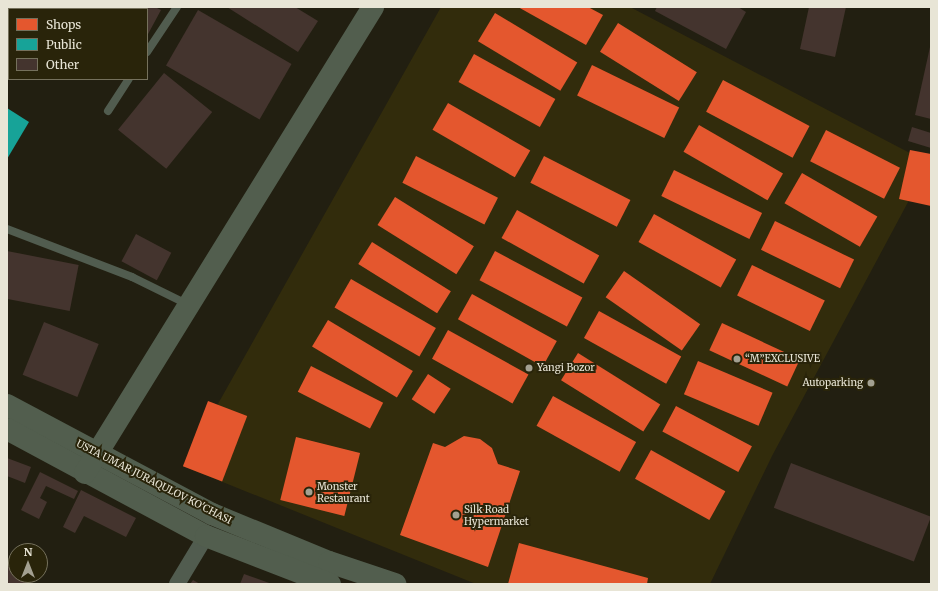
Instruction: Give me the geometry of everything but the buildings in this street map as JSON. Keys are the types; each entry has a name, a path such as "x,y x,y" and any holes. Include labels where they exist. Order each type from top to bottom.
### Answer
{"main road":[{"path":"85,473 371,8"},
{"name":"USTA UMAR JURAQULOV KO'CHASI","path":"7,405 96,454 212,514 329,562 395,584"},
{"path":"7,429 85,473 206,536 330,584"}],"street":[{"path":"177,584 206,536"}],"lane":[{"path":"148,50 177,7"},
{"path":"108,111 128,80"},
{"path":"7,229 132,277 189,306"}],"shaded area":[{"name":"Yangi Bozor","path":"441,7 630,7 929,163 772,456 710,584 476,584 183,466"}],"place":[{"name":"“M”EXCLUSIVE","path":"737,359"},
{"name":"Yangi Bozor","path":"529,368"},
{"name":"Autoparking","path":"871,383"},
{"name":"Monster Restaurant","path":"309,492"},
{"name":"Silk Road Hypermarket","path":"456,515"}]}
